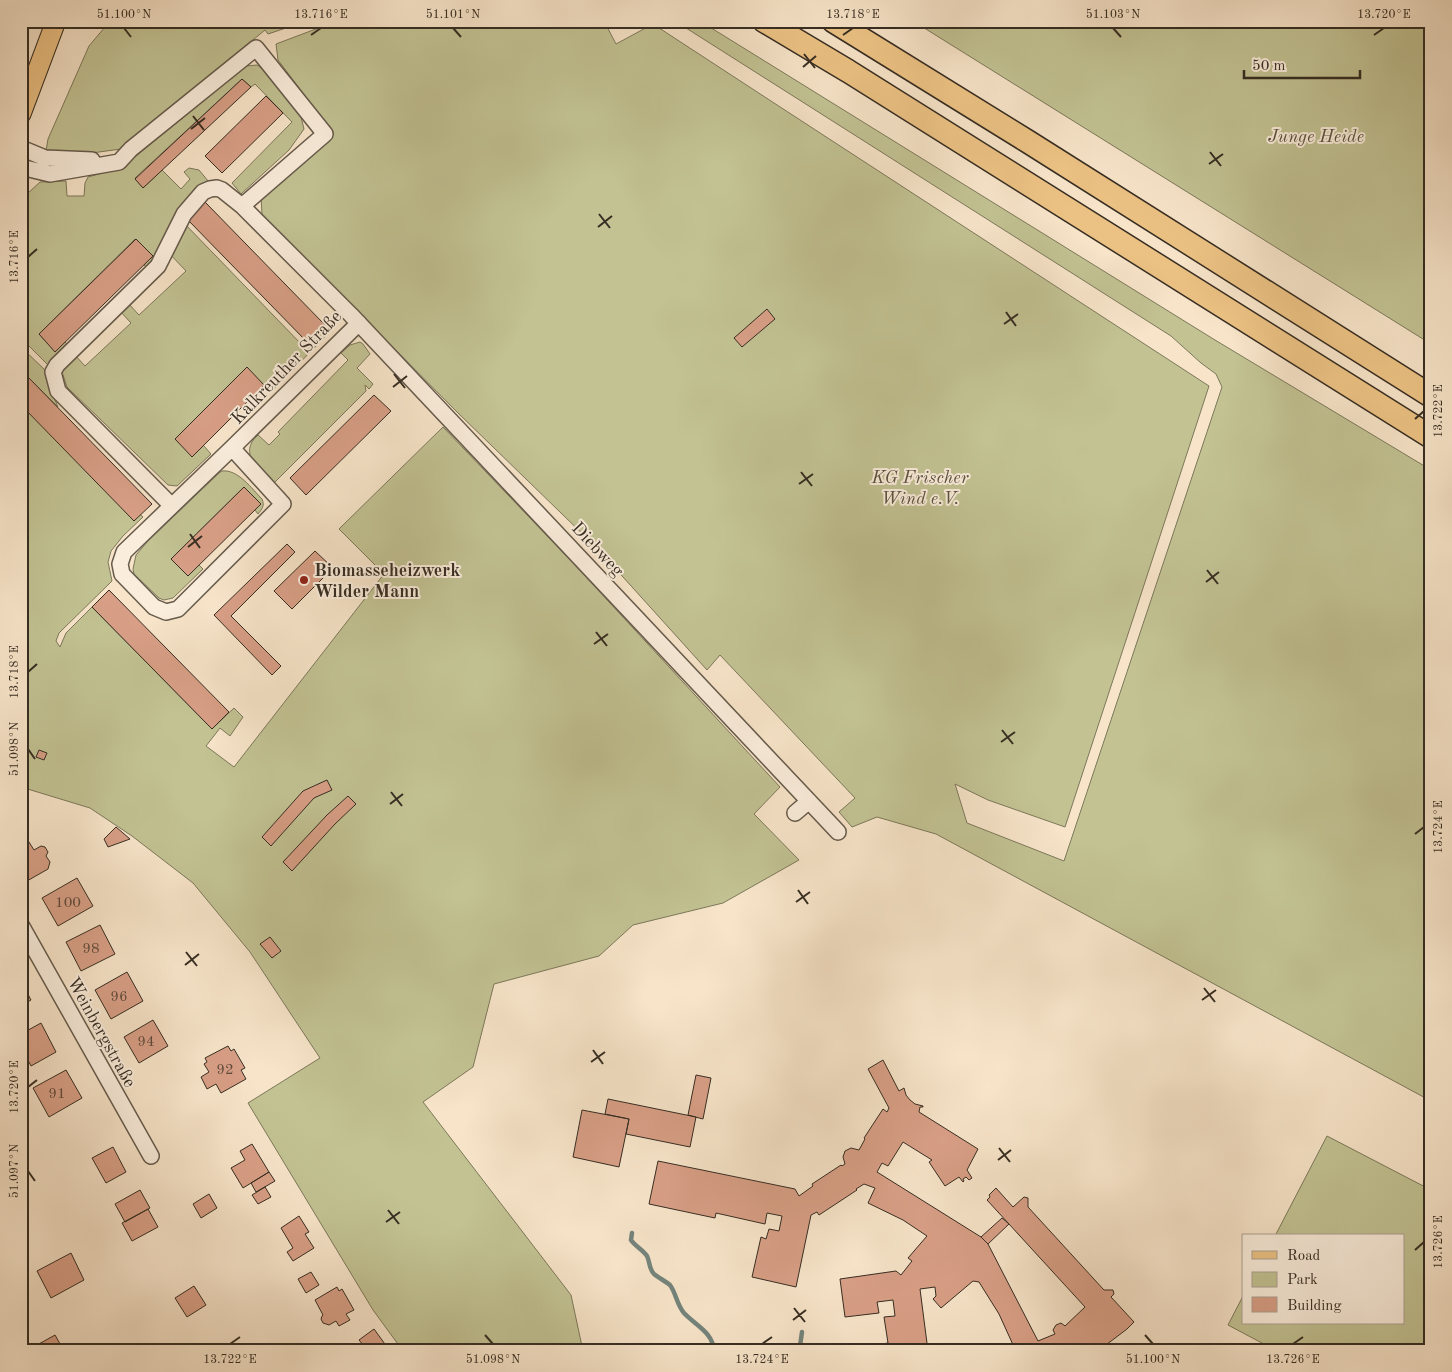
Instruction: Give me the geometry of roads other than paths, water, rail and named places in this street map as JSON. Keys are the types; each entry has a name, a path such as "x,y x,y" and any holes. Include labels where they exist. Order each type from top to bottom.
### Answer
{"highway":[{"path":"764,21 848,71 1431,437"},
{"path":"833,21 1431,396"}],"main road":[{"path":"21,114 56,21"}],"street":[{"path":"21,167 50,174 119,162 131,149 256,48 325,134 242,206"},
{"path":"21,148 45,158 119,162"},
{"name":"Kalkreuther Straße","path":"171,505 58,391 53,372 57,365 158,266 184,214 203,192 218,188 242,206 359,323 124,552 120,564 122,574 154,607 166,612 178,609 283,504 232,448"},
{"name":"Diebweg","path":"359,323 838,832"},
{"path":"795,813 809,801"},
{"name":"Weinbergstraße","path":"21,925 151,1156"}],"waterway":[{"path":"632,1233 631,1240 647,1256 652,1272 670,1285 682,1310 707,1334 713,1344 714,1351"},
{"path":"802,1332 800,1346 802,1351"}],"place":[{"name":"Biomasseheizwerk Wilder Mann","path":"304,580"}],"park label":[{"name":"Junge Heide","path":"1316,136"},
{"name":"KG Frischer Wind e.V.","path":"920,487"}]}
